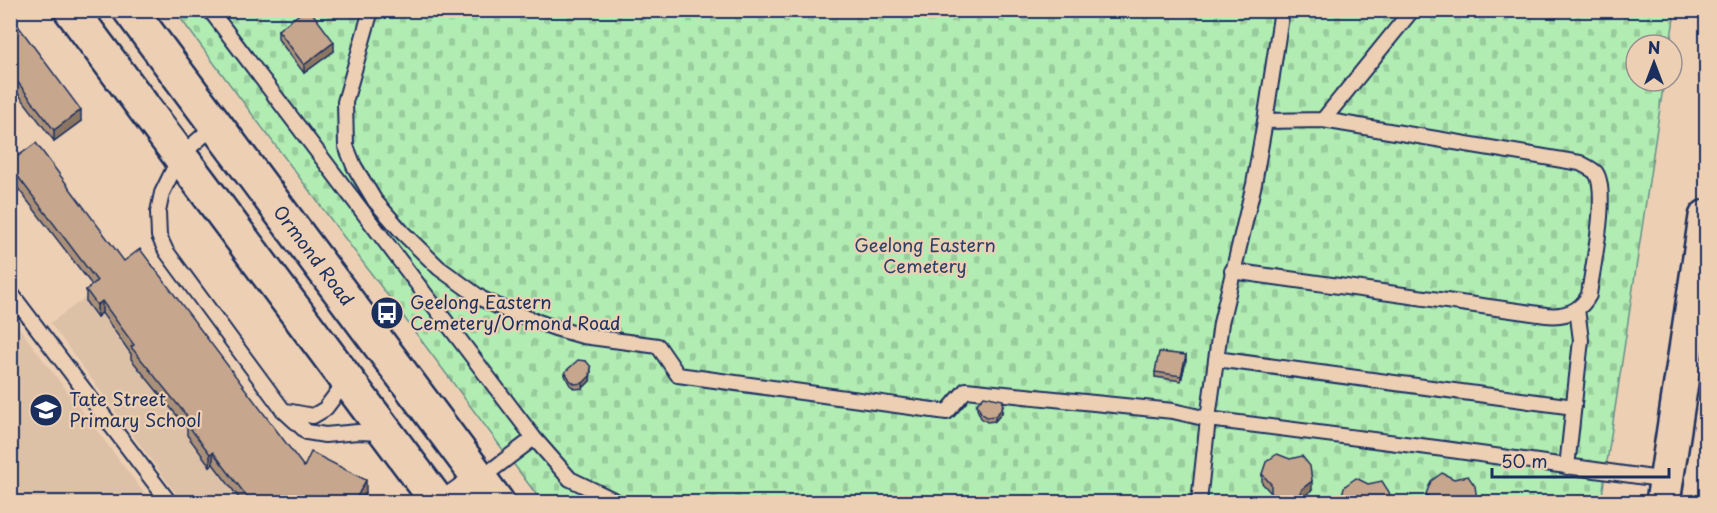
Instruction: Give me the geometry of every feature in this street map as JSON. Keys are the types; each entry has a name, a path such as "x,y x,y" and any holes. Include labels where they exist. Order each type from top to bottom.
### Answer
{"main road":[{"path":"71,10 438,502"},
{"name":"Ormond Road","path":"130,10 489,491"},
{"path":"1665,491 1707,217"}],"street":[{"path":"447,502 489,491"}],"lane":[{"path":"210,10 534,438 570,478 618,502"},
{"path":"371,10 345,102 346,146 354,166 375,201 403,233 439,268 482,298 508,311 564,331 583,336 658,346 678,375 946,412 966,390 1173,411 1208,419 1567,467 1665,491"},
{"path":"1199,502 1216,358 1232,271 1254,184 1282,10"},
{"path":"1323,120 1412,10"},
{"path":"1232,271 1546,315 1569,314 1583,306 1589,295 1601,207 1601,188 1596,173 1580,163 1323,120 1265,121"},
{"path":"215,125 180,156 162,193 158,212 159,236 166,251 284,410 307,432 325,435 358,432 387,434"},
{"path":"10,292 169,502"},
{"path":"1567,467 1581,340 1577,309"},
{"path":"1216,358 1574,407"},
{"path":"284,410 313,416 325,409 347,380"},
{"path":"489,491 534,438"}],"shaded area":[{"path":"142,257 244,502 182,502 50,323"},
{"name":"Tate Street Primary School","path":"11,317 151,502 11,502"}],"green space":[{"name":"Geelong Eastern Cemetery","path":"175,11 1675,11 1672,33 1624,33 1624,93 1662,93 1601,502 542,502"}],"building":[{"path":"305,10 310,10 334,42 304,65 278,30"},
{"path":"10,15 81,110 54,130 10,72"},
{"path":"36,143 124,261 140,249 304,467 311,452 366,480 354,502 251,502 213,452 210,454 187,424 191,421 131,347 134,345 102,301 97,305 86,290 97,281 10,166 10,162"},
{"path":"1159,352 1186,355 1181,376 1155,372"},
{"path":"578,360 586,361 591,367 590,376 583,383 575,384 565,372"},
{"path":"984,396 1003,400 1002,409 995,416 987,417 981,413 977,404"},
{"path":"1277,454 1290,459 1302,456 1310,466 1312,481 1302,489 1297,501 1285,502 1271,498 1271,484 1262,474 1266,462"},
{"path":"1442,473 1454,479 1468,476 1475,486 1477,500 1474,502 1434,502 1426,494 1431,481"},
{"path":"1356,478 1368,484 1382,481 1389,492 1391,502 1344,502 1340,499 1345,486"}],"place":[{"name":"Geelong Eastern Cemetery/Ormond Road","path":"387,313"},
{"name":"Tate Street Primary School","path":"46,410"}]}
